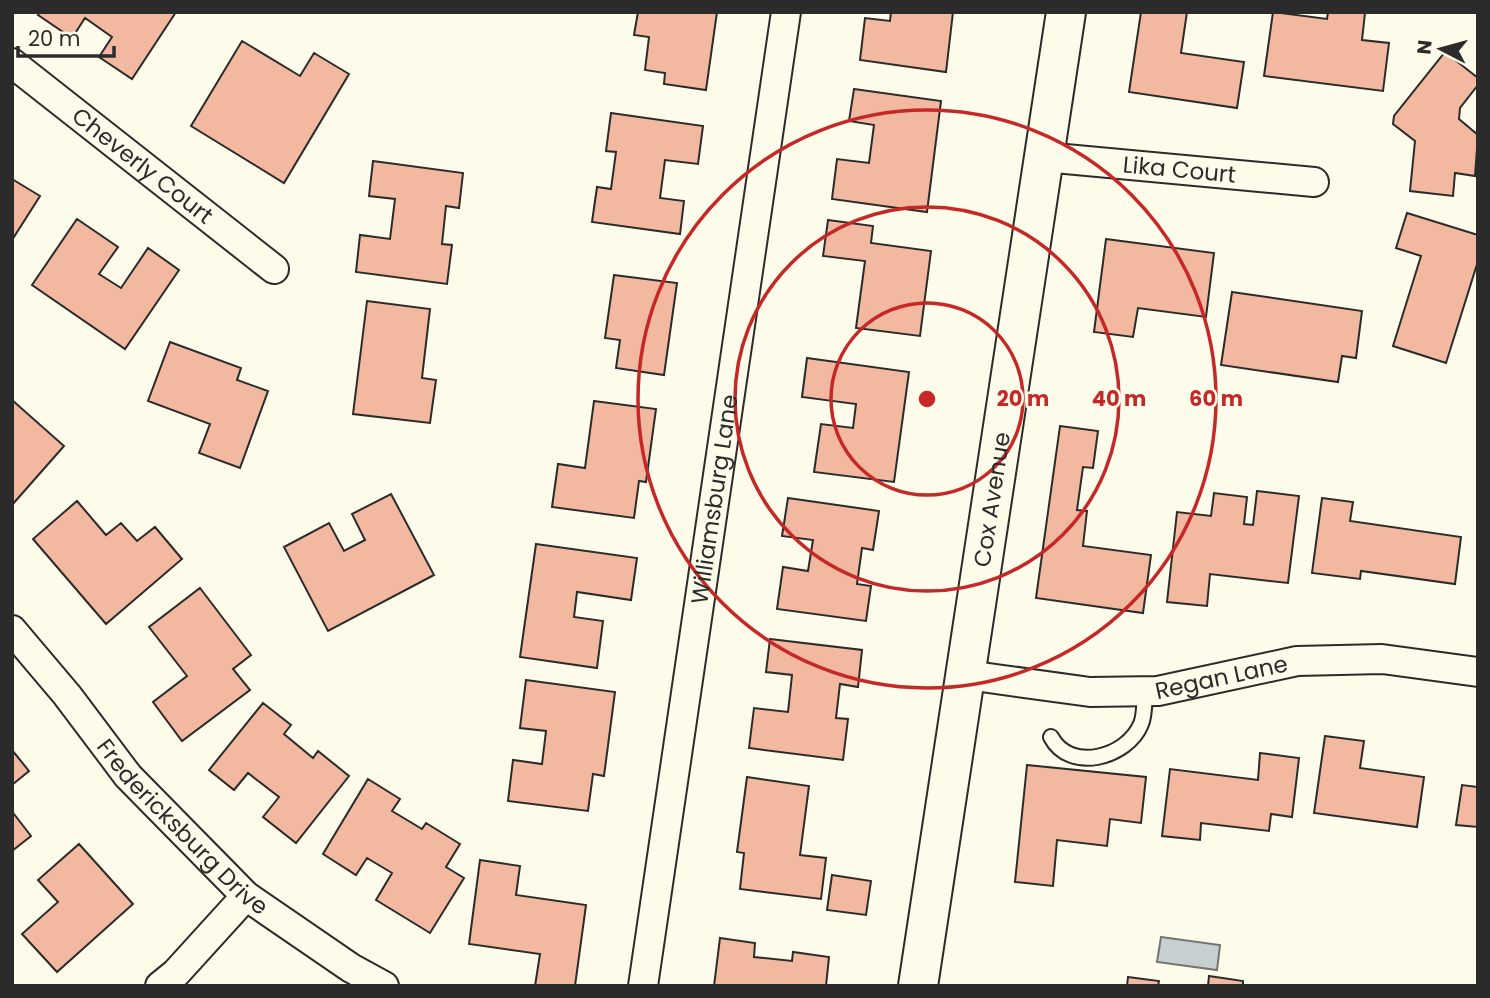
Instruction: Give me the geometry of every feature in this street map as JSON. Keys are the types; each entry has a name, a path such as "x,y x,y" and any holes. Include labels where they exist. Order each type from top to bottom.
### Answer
{"main road":[{"name":"Cox Avenue","path":"918,986 1066,12"}],"street":[{"name":"Williamsburg Lane","path":"643,986 786,12"},
{"name":"Cheverly Court","path":"12,63 274,269"},
{"name":"Lika Court","path":"1045,157 1314,182"},
{"name":"Fredericksburg Drive","path":"12,630 67,695 128,776 246,896 351,968 384,986"},
{"name":"Regan Lane","path":"967,675 1090,692 1158,691 1297,661 1382,659 1478,672"},
{"path":"160,986 176,973 246,896"}],"lane":[{"path":"1051,737 1056,747 1074,757 1114,753 1128,743 1142,723 1144,691"}],"shaded area":[{"path":"1161,937 1220,945 1217,970 1157,962"}],"building":[{"path":"40,12 176,12 132,79 99,57 112,37 85,18 72,38 38,15"},
{"path":"638,12 717,12 706,90 664,84 665,73 645,70 649,37 634,35"},
{"path":"891,12 953,12 946,72 860,60 865,18 890,21"},
{"path":"1141,12 1187,12 1181,53 1244,62 1237,108 1129,92"},
{"path":"1273,12 1327,19 1328,12 1365,13 1362,40 1389,43 1383,91 1264,76"},
{"path":"242,41 300,76 314,53 349,74 284,183 191,126"},
{"path":"1445,52 1478,78 1478,85 1460,108 1459,119 1478,135 1475,176 1455,173 1453,196 1410,191 1415,141 1393,124 1394,116"},
{"path":"854,89 941,101 927,212 832,199 837,159 869,163 874,125 849,121"},
{"path":"611,113 703,126 698,164 665,160 660,198 684,201 680,234 592,222 597,187 611,189 616,152 606,151"},
{"path":"373,161 463,173 459,208 446,206 442,244 452,245 447,284 356,272 360,235 390,239 395,199 369,196"},
{"path":"12,179 40,196 12,240"},
{"path":"1407,213 1478,235 1478,261 1446,363 1393,346 1421,256 1396,248"},
{"path":"77,219 118,247 99,274 121,288 148,248 179,270 125,349 32,285"},
{"path":"828,220 873,226 871,243 931,251 920,336 856,328 865,261 823,256"},
{"path":"1106,239 1214,253 1206,317 1138,308 1133,337 1094,332"},
{"path":"614,275 677,283 664,375 616,368 620,340 605,338"},
{"path":"1232,292 1362,311 1356,358 1342,356 1338,382 1221,365"},
{"path":"367,301 430,309 422,378 436,380 430,423 353,414"},
{"path":"170,342 241,368 237,380 268,391 240,468 199,453 210,424 148,401"},
{"path":"807,358 909,372 894,482 814,472 821,424 853,428 856,404 802,397"},
{"path":"12,400 64,446 12,505"},
{"path":"594,401 656,409 646,482 639,481 634,518 552,507 558,464 585,468"},
{"path":"1060,426 1098,431 1093,468 1083,467 1077,510 1087,511 1083,546 1151,555 1143,613 1036,598"},
{"path":"1257,491 1299,496 1288,583 1210,574 1207,606 1167,602 1177,512 1211,516 1214,493 1247,497 1244,524 1253,525"},
{"path":"391,494 434,575 328,631 284,547 329,523 344,551 365,540 352,514"},
{"path":"788,498 879,511 873,550 862,548 857,584 871,586 866,621 777,609 783,567 808,571 813,540 782,536"},
{"path":"1322,498 1353,502 1350,521 1461,537 1455,584 1361,571 1360,579 1312,573"},
{"path":"77,501 106,535 121,523 137,541 155,527 182,559 106,624 33,539"},
{"path":"536,544 637,558 631,600 577,592 574,617 603,621 597,668 520,657"},
{"path":"200,588 251,655 233,669 250,690 182,741 153,702 187,676 149,627"},
{"path":"770,639 862,650 858,687 840,684 836,718 848,719 843,760 749,748 754,708 788,712 792,675 766,672"},
{"path":"526,680 615,692 604,776 593,774 588,811 508,801 513,760 542,764 546,731 520,728"},
{"path":"263,703 291,725 284,734 313,758 318,751 349,776 296,843 263,817 279,797 248,773 234,790 209,770"},
{"path":"1325,736 1364,741 1360,768 1424,777 1417,827 1314,813"},
{"path":"12,750 29,771 12,785"},
{"path":"1260,753 1299,758 1292,817 1271,814 1269,831 1201,823 1200,840 1162,836 1170,769 1258,780"},
{"path":"1027,765 1146,777 1141,823 1110,819 1107,846 1057,840 1053,886 1015,882"},
{"path":"747,777 809,786 800,855 826,858 821,899 740,889 744,853 737,852"},
{"path":"368,779 400,799 392,811 422,829 426,823 460,844 446,867 464,878 430,933 376,900 392,873 367,858 356,875 323,854"},
{"path":"1478,780 1478,827 1456,825 1462,785 1477,787"},
{"path":"14,814 31,836 12,851 12,815"},
{"path":"79,844 133,904 57,972 22,934 58,902 38,880"},
{"path":"480,860 520,866 516,895 586,905 575,986 535,986 540,954 469,944"},
{"path":"832,875 871,881 866,915 827,910"},
{"path":"720,938 755,943 754,957 792,961 793,952 829,957 826,986 714,986"},
{"path":"1209,976 1243,981 1243,986 1208,986"},
{"path":"1128,977 1159,981 1158,986 1127,986"}]}
